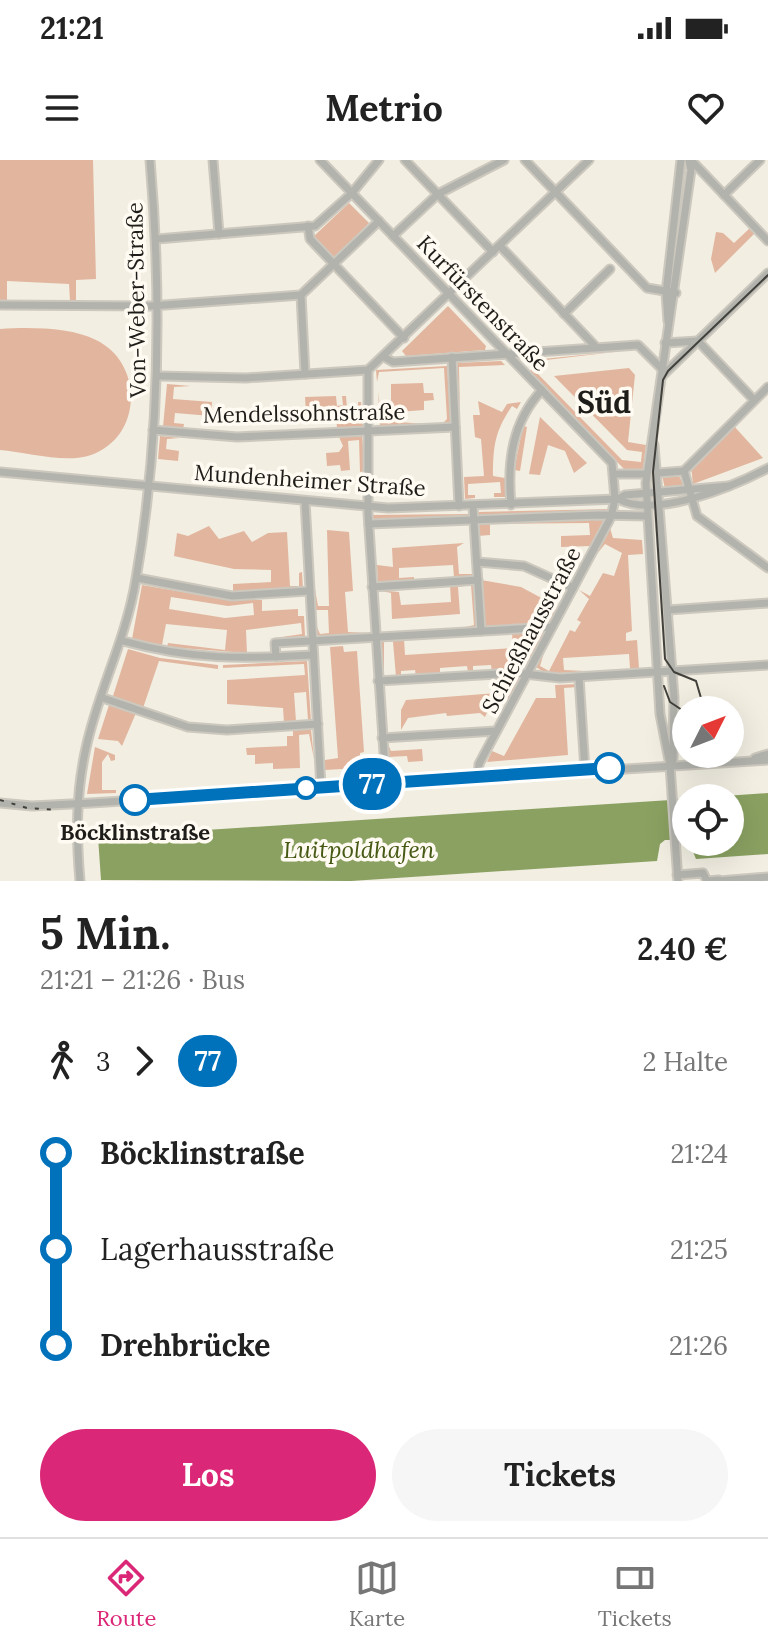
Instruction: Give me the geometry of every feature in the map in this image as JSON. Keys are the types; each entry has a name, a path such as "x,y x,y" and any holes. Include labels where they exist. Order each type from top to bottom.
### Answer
{"street":[{"name":"Von-Weber-Straße","path":"148,486 159,376 157,239 150,160"},
{"path":"213,160 219,234"},
{"name":"Kurfürstenstraße","path":"320,160 612,463 614,474"},
{"path":"157,239 315,226 352,193 379,160"},
{"path":"405,160 493,252"},
{"path":"393,236 438,194 504,160"},
{"path":"525,160 615,264 647,288 676,293"},
{"path":"159,376 246,378 368,370 589,160"},
{"path":"668,321 662,293 681,160"},
{"path":"690,160 768,241"},
{"path":"690,160 676,293 668,321 654,445 646,474 661,725 670,765 678,878 703,873 707,881 768,877"},
{"path":"724,195 760,160"},
{"path":"0,305 159,305 301,295 379,221"},
{"path":"308,226 310,239 404,338"},
{"path":"500,246 596,347"},
{"path":"564,314 615,264"},
{"path":"661,378 768,273"},
{"path":"301,295 305,374"},
{"path":"665,343 698,341 754,400"},
{"path":"384,357 393,362 638,345 662,369"},
{"path":"452,357 459,506"},
{"path":"368,370 369,524 386,783"},
{"path":"658,473 684,471 768,387"},
{"path":"511,505 510,474 517,428 527,406 542,390"},
{"path":"761,394 768,401"},
{"name":"Mendelssohnstraße","path":"153,430 237,437 455,427"},
{"path":"654,445 673,696"},
{"name":"Mundenheimer Straße","path":"0,472 369,507 692,498 729,486 768,468"},
{"path":"684,471 697,516 768,568"},
{"path":"614,474 646,474"},
{"name":"Schießhausstraße","path":"478,777 479,764 611,517 617,499 614,474"},
{"path":"80,881 76,803 88,740 123,641 137,578 148,486"},
{"path":"305,501 321,787"},
{"path":"473,506 481,631"},
{"name":"Mundenheimer Straße","path":"369,524 598,515 647,516"},
{"path":"477,562 524,566 573,588"},
{"path":"137,578 232,596 308,591"},
{"path":"372,587 478,580"},
{"path":"668,610 768,603"},
{"path":"276,657 275,643 552,627"},
{"path":"123,641 217,660 313,655"},
{"path":"378,681 527,675 547,679 768,665"},
{"path":"579,677 585,770"},
{"path":"103,698 188,727 227,730 318,724"},
{"path":"661,725 668,728 672,725"},
{"path":"382,738 496,731"},
{"path":"0,803 46,805 670,765 755,758 768,754"},
{"path":"755,758 768,760"}],"shaded area":[{"path":"0,160 93,160 96,279 76,280 76,301 70,301 69,284 7,281 7,303 0,303"},
{"path":"349,203 369,223 334,258 313,237"},
{"path":"750,228 754,234 715,273 711,259 716,232 723,233 734,243"},
{"path":"448,306 486,346 485,350 406,356 402,351"},
{"path":"0,329 62,330 96,340 112,351 123,365 131,399 128,417 120,433 108,446 91,455 70,458 0,450"},
{"path":"623,351 546,360 535,371 622,460 641,462 642,452 627,450 554,376 629,368 635,375 628,442 646,445 643,469 624,469 530,371 542,359"},
{"path":"501,361 505,365 459,367 460,413 457,363"},
{"path":"447,366 451,422 443,423 447,419 444,368 379,372 377,382 376,370"},
{"path":"423,383 424,393 433,393 434,400 424,401 424,410 398,412 398,422 426,424 380,426 378,391 382,423 391,423 391,384"},
{"path":"167,384 191,386 174,387 173,399 212,402 211,416 175,413 174,423 184,424 183,429 163,427"},
{"path":"336,396 337,406 343,405 342,396 346,396 348,423 358,423 358,402 361,402 363,426 337,428 336,413 306,415 305,397"},
{"path":"478,401 502,412 507,404 521,402 517,409 512,406 499,430 495,446 493,476 505,478 506,497 494,497 494,493 501,493 500,482 468,484 468,495 475,495 475,498 465,499 464,477 484,476 481,439 475,437 473,415 480,415"},
{"path":"540,417 587,463 574,473 565,451 548,445 540,475 529,474"},
{"path":"733,425 763,458 693,484 691,466"},
{"path":"523,426 527,427 520,471 514,470"},
{"path":"362,435 365,471 360,472 359,440 348,441 350,470 341,471 340,465 327,466 326,453 339,452 343,446 339,437"},
{"path":"160,436 180,438 167,439 166,449 179,451 178,461 158,459"},
{"path":"678,474 684,486 665,489 662,475"},
{"path":"610,509 609,514 478,517 477,512"},
{"path":"469,514 469,518 370,522 370,515"},
{"path":"606,519 591,546 561,547 561,536 590,535 589,523 490,524 490,535 478,536 478,523"},
{"path":"209,526 219,539 244,531 252,542 268,533 287,532 290,586 299,586 299,573 302,572 303,589 233,593 233,584 271,582 271,570 234,569 174,556 177,533 188,536"},
{"path":"610,528 613,538 642,540 643,554 628,555 632,631 626,633 626,641 637,640 639,668 630,668 629,654 563,658 564,670 586,671 547,674 536,667 545,649 540,666 549,671 570,630 575,632 581,622 577,620 589,599 579,590 590,596 603,573 614,576 622,553 605,544 593,559"},
{"path":"327,530 349,532 353,591 345,592 348,632 370,633 317,636 317,627 320,634 329,633 328,610 316,610 313,578 318,606 329,606"},
{"path":"464,543 457,547 459,574 472,574 472,577 454,578 453,565 399,568 399,578 414,577 414,582 378,584 377,565 393,567 392,548"},
{"path":"481,580 521,587 560,608 551,625 485,628"},
{"path":"474,584 477,628 458,629 474,625 471,585 458,587 460,614 392,619 391,593 377,590 399,592 401,605 451,602 450,585"},
{"path":"142,585 229,600 262,600 262,611 298,609 298,616 304,616 305,636 268,639 302,634 301,623 246,630 247,653 167,647 168,643 225,650 227,630 166,624 162,645 132,639","holes":["171,597 228,606 253,603 254,615 225,618 169,609"]},
{"path":"547,630 528,665 525,655 514,656 515,670 492,672 491,665 473,666 473,671 468,672 467,666 440,668 440,675 416,677 415,670 401,671 401,676 396,677 393,642 384,642 384,678 381,641 404,639 405,655 513,648 512,633 413,639"},
{"path":"343,646 344,652 357,651 364,752 360,753 360,762 381,761 382,776 377,777 376,767 325,770 325,760 338,758 330,647"},
{"path":"128,649 160,658 218,665 218,669 159,661 142,711 113,696"},
{"path":"307,661 311,721 284,723 283,708 227,704 227,680 305,675 304,664 223,668 223,665","holes":["306,692 308,720 296,721 294,693"]},
{"path":"515,676 521,679 509,700 504,698 499,706 492,702 485,717 480,713 447,716 446,713 408,718 401,730 401,710 406,700 510,692 509,680 491,681 491,678"},
{"path":"578,684 578,687 564,688 568,755 487,762 492,751 504,756 536,698 556,698 555,685"},
{"path":"109,705 136,713 122,746 118,741 98,739"},
{"path":"311,729 314,759 309,734 299,735 300,768 273,769 273,763 255,764 255,755 247,755 246,748 287,746 287,736 293,736 293,730"},
{"path":"387,742 391,751 422,749 423,761 408,762 407,756 388,757"},
{"path":"95,747 115,755 115,760 111,761 108,754 102,762 102,790 116,790 116,793 87,794"}],"water":[{"path":"768,793 768,854 744,856 744,795"},
{"name":"Luitpoldhafen","path":"672,800 672,840 660,844 657,861 351,881 101,880 98,837"},
{"path":"695,856 739,856 696,859"}],"tram line":[{"path":"664,686 670,702 682,710 694,707 701,698 696,681 674,672 665,659 653,472 663,380 668,371 768,275"}],"railway":[{"path":"0,800 27,808 57,810"}],"bus line":[{"name":"77","path":"135,800 609,768"}],"place":[{"name":"Böcklinstraße","path":"135,800"}],"district":[{"name":"Süd","path":"604,403"}]}
